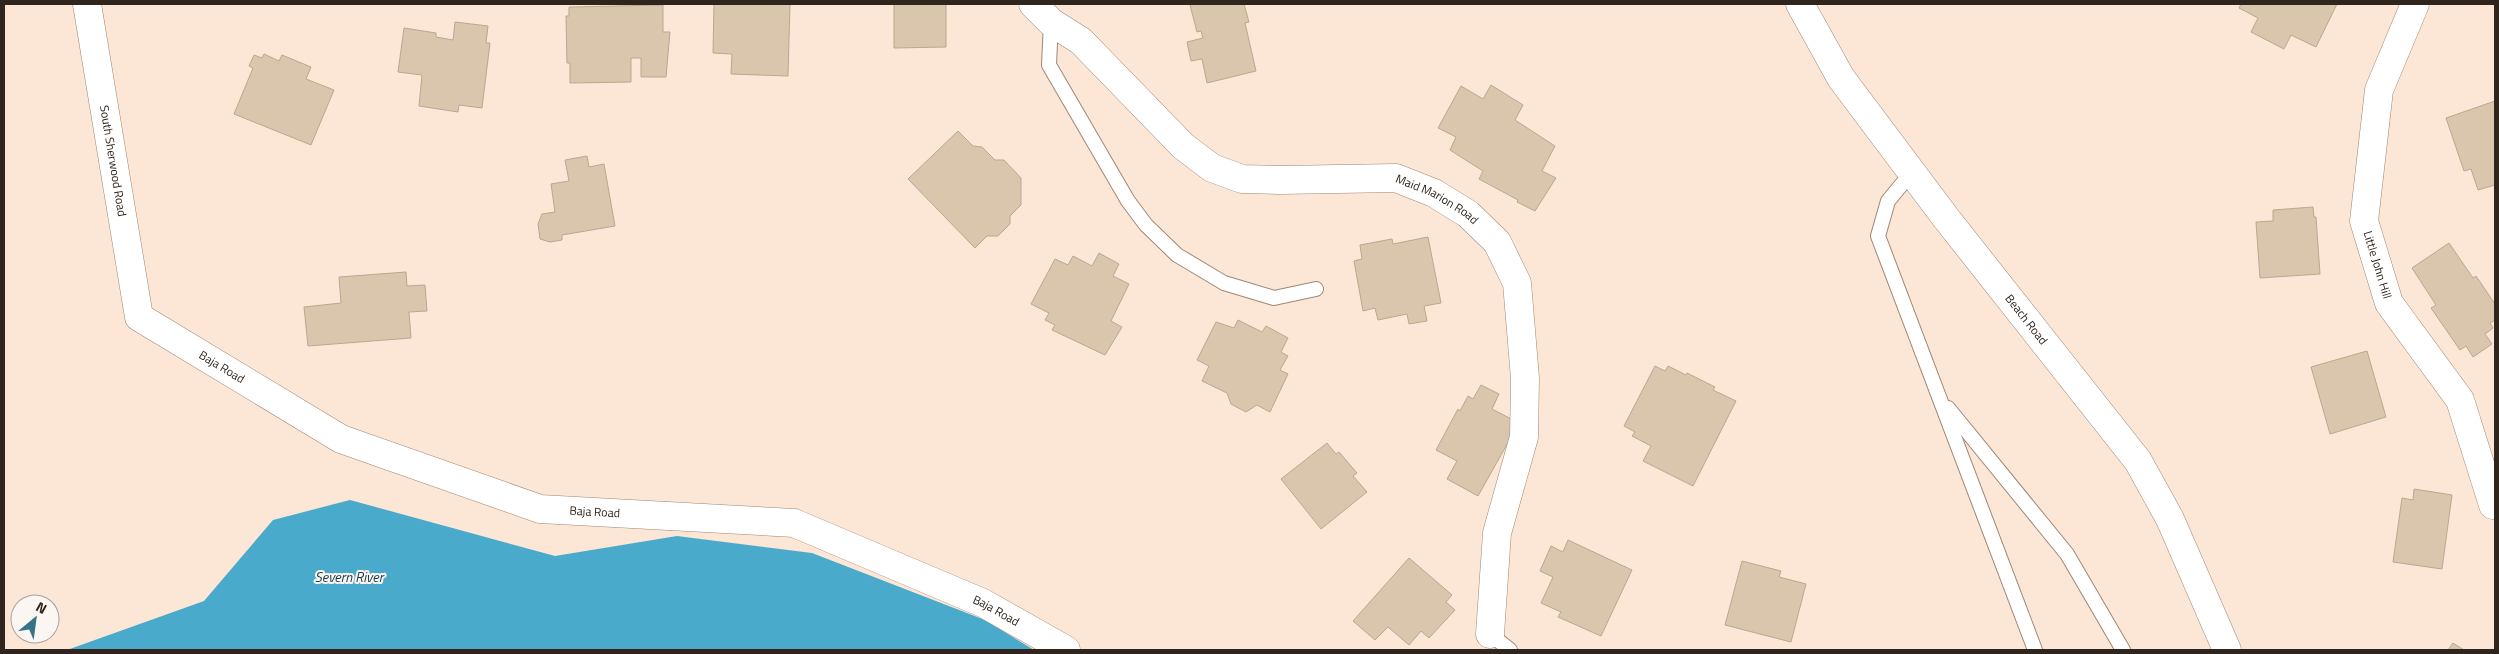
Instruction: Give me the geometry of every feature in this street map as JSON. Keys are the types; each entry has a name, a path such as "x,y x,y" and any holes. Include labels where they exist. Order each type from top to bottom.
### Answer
{"street":[{"name":"South Sherwood Road","path":"87,4 139,317"},
{"name":"Beach Road","path":"1800,4 1840,78 2138,462 2170,519 2227,650"},
{"name":"Little John Hill","path":"2415,4 2379,90 2364,221 2389,303 2460,400 2493,505"},
{"name":"Maid Marion Road","path":"1042,13 1081,41 1183,146 1212,168 1242,179 1396,178 1434,193 1468,214 1497,242 1517,283 1525,388 1524,437 1497,533 1500,642"},
{"name":"Baja Road","path":"139,317 333,434 350,442 540,509 794,523 983,603 1066,650"}],"lane":[{"path":"1042,13 1049,65 1128,201 1146,225 1177,255 1224,284 1274,298 1316,289"},
{"path":"1912,172 1888,201 1878,236 2035,650"},
{"path":"1940,398 2067,554 2122,650"}],"water":[{"name":"Severn River","path":"350,500 555,556 677,536 812,553 985,620 1034,650 67,650 204,601 273,520"}],"building":[{"path":"714,4 790,4 788,76 731,74 732,54 713,53"},
{"path":"894,4 946,4 946,47 894,48"},
{"path":"1244,4 1249,22 1245,23 1256,71 1207,83 1202,59 1191,61 1187,42 1203,38 1201,31 1197,32 1190,5"},
{"path":"2241,4 2337,4 2316,47 2291,35 2284,49 2251,32 2258,18 2239,8"},
{"path":"663,5 663,32 670,32 666,77 641,77 641,58 631,58 631,82 570,83 570,63 567,63 566,16 569,16 569,7"},
{"path":"455,22 488,26 486,43 490,43 482,108 459,105 458,112 419,106 422,75 398,72 404,28 436,33 436,37 453,40"},
{"path":"264,54 279,61 282,55 311,67 306,79 334,90 311,145 234,114 253,68 249,66 254,55 262,58"},
{"path":"1491,85 1523,105 1515,120 1555,146 1542,171 1556,178 1535,211 1479,179 1483,171 1450,150 1456,137 1438,128 1461,86 1483,99"},
{"path":"2495,101 2495,185 2478,190 2471,169 2464,171 2446,118"},
{"path":"958,131 973,146 982,147 995,160 1004,160 1021,178 1021,205 1010,216 1010,224 998,236 987,236 975,248 908,179"},
{"path":"587,156 589,167 604,164 615,226 562,235 562,240 550,242 540,239 538,224 542,214 555,212 551,184 569,181 565,160"},
{"path":"2313,207 2314,217 2316,217 2320,274 2260,278 2256,222 2273,221 2273,210"},
{"path":"1428,237 1441,303 1424,306 1427,321 1409,324 1407,314 1378,320 1375,308 1363,311 1354,261 1362,259 1360,245 1392,239 1393,244"},
{"path":"2449,243 2473,278 2476,276 2495,304 2495,320 2490,323 2493,328 2485,334 2492,344 2473,357 2466,346 2460,350 2431,308 2436,305 2412,268"},
{"path":"1099,253 1119,264 1113,276 1129,284 1111,321 1122,327 1105,355 1052,330 1055,325 1045,320 1049,313 1031,304 1055,259 1068,265 1073,256 1092,266"},
{"path":"406,272 407,286 425,285 427,311 409,312 411,338 308,346 304,307 341,303 339,277"},
{"path":"1238,320 1262,332 1266,326 1288,338 1281,352 1288,356 1280,370 1288,374 1270,412 1257,405 1246,412 1231,404 1227,393 1202,381 1209,366 1197,360 1216,322 1234,328"},
{"path":"2367,351 2386,417 2330,434 2311,367"},
{"path":"1655,366 1665,371 1668,366 1686,375 1687,373 1715,387 1713,390 1736,401 1693,486 1643,461 1651,446 1632,436 1635,432 1624,426"},
{"path":"1481,385 1499,394 1492,409 1519,423 1478,496 1447,479 1457,461 1436,450 1458,409 1460,411 1468,396 1473,399"},
{"path":"1327,443 1336,454 1339,452 1357,473 1353,476 1367,492 1321,529 1281,479"},
{"path":"2414,489 2452,495 2442,569 2393,562 2402,498 2413,500"},
{"path":"1568,540 1632,570 1601,636 1558,617 1561,612 1541,603 1553,577 1540,571 1551,546 1563,552"},
{"path":"1409,558 1452,595 1446,602 1455,610 1429,638 1421,631 1409,645 1388,627 1375,640 1353,621"},
{"path":"1742,561 1781,571 1779,577 1806,584 1791,642 1725,625"},
{"path":"2453,643 2464,650 2448,650"}]}
